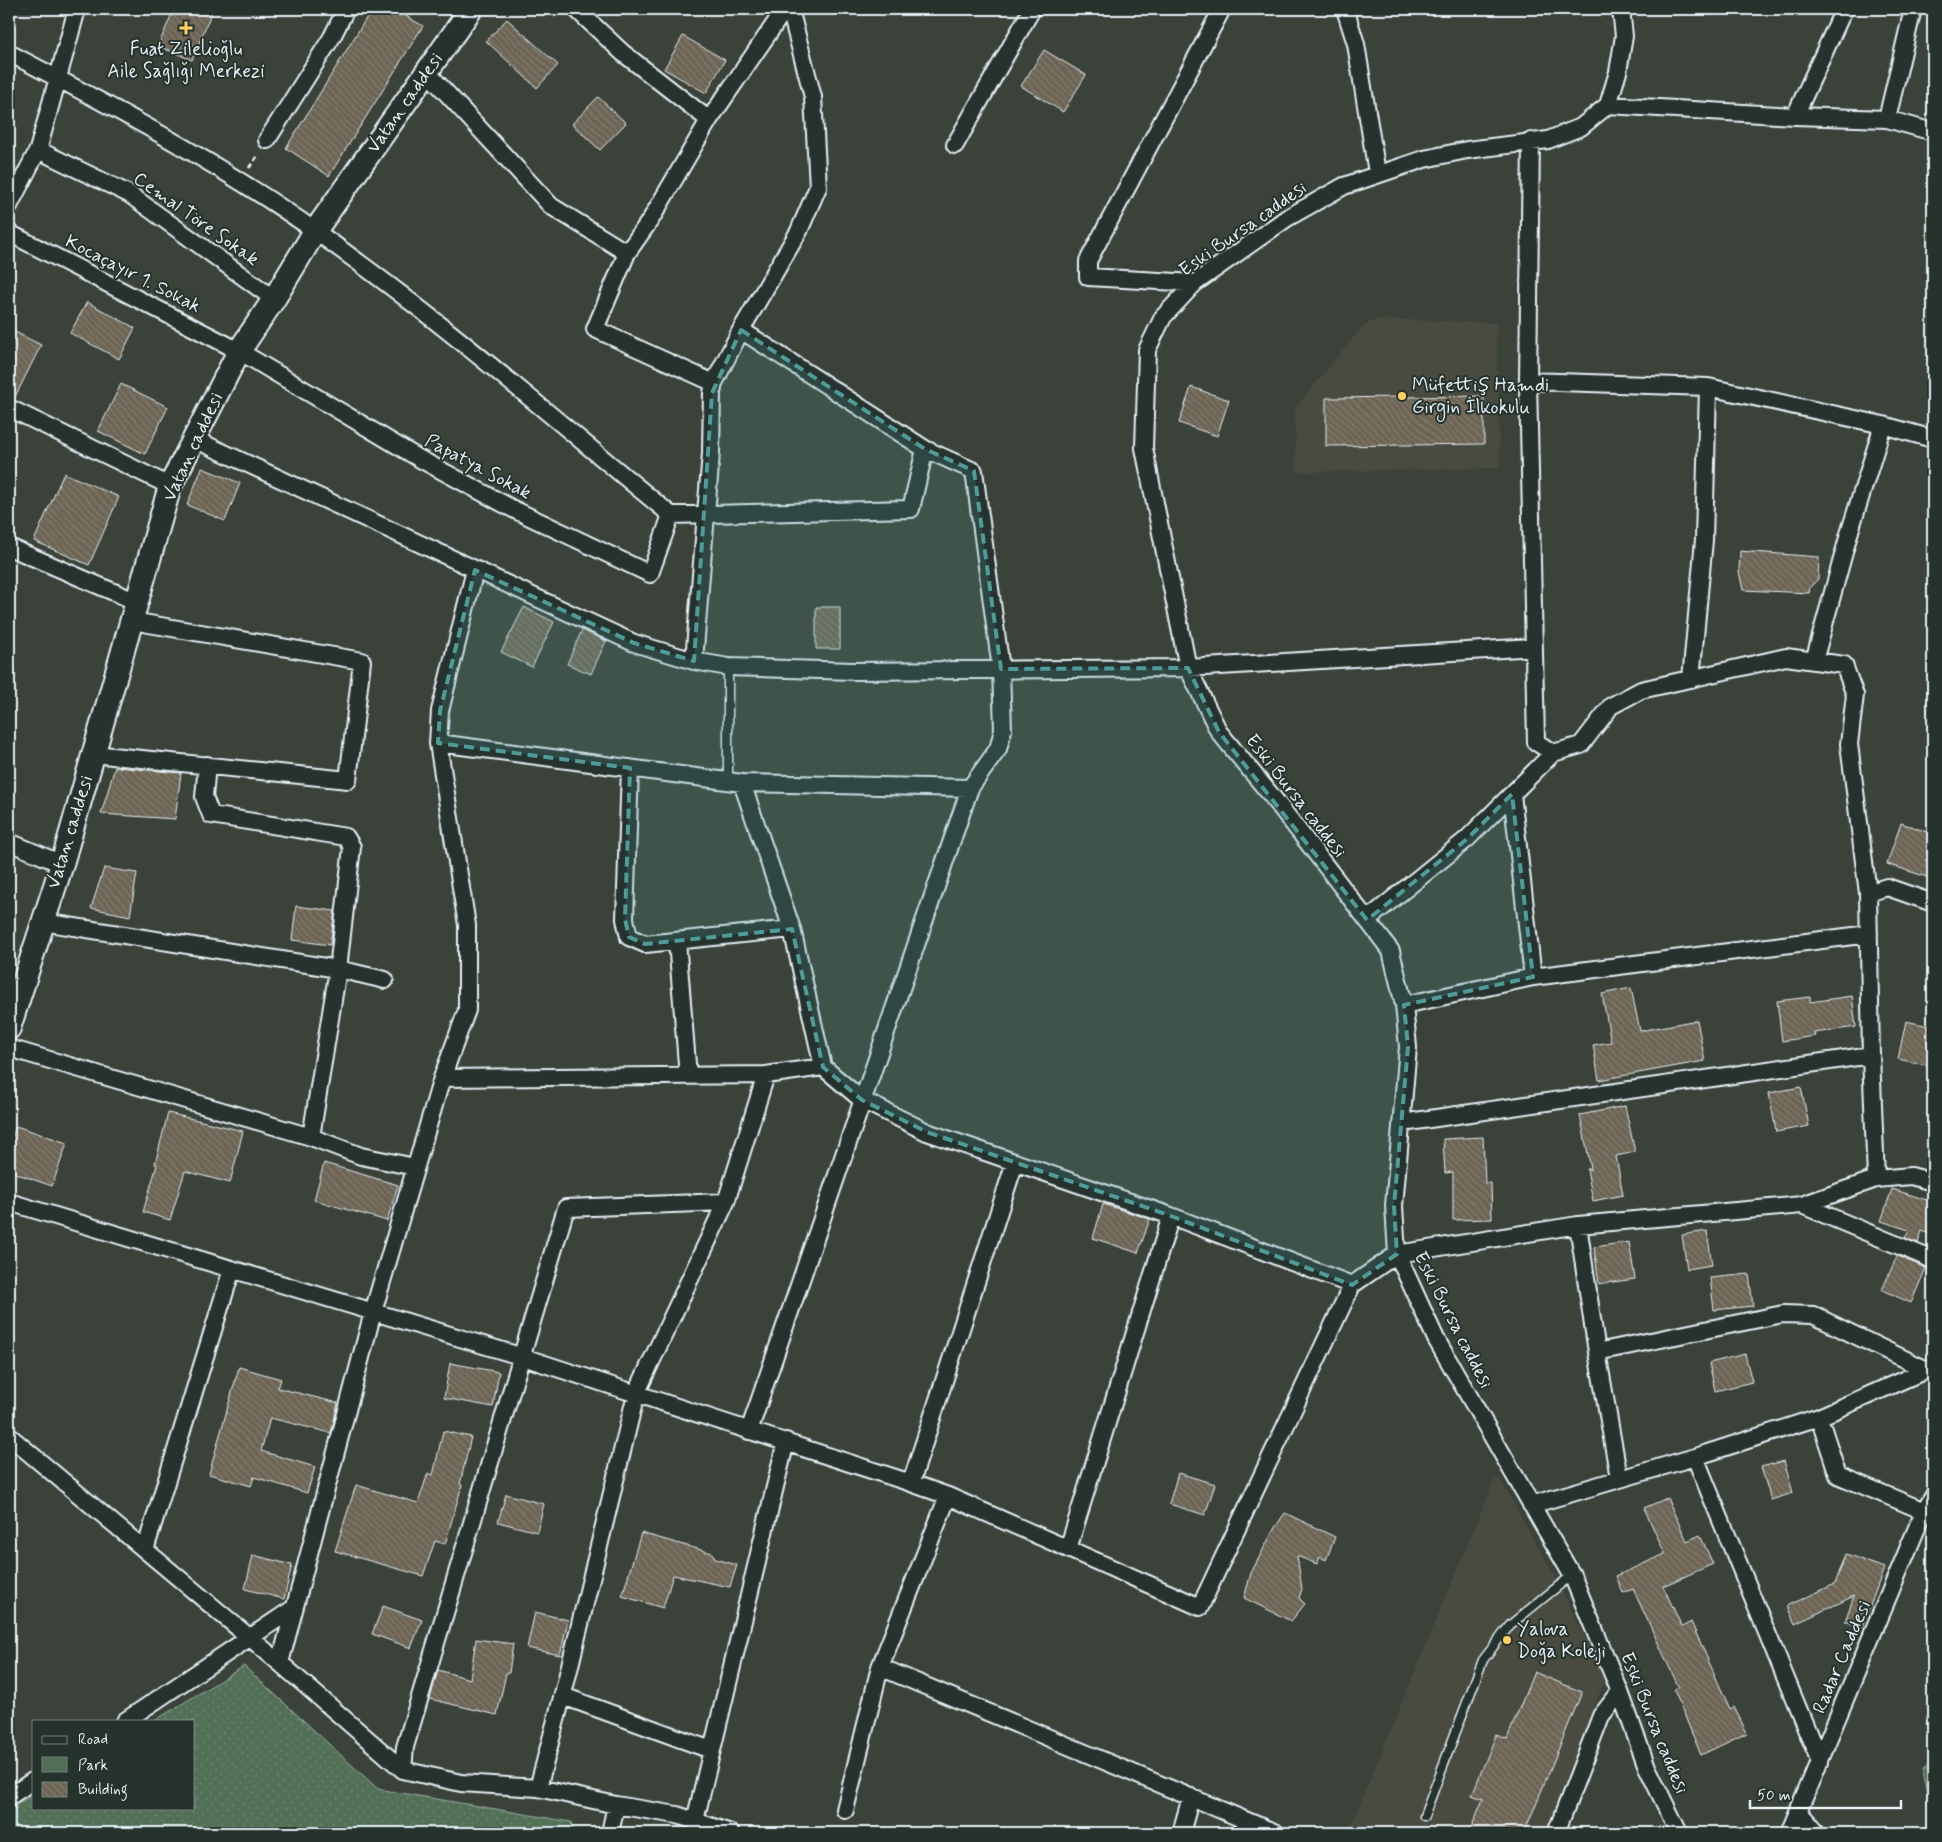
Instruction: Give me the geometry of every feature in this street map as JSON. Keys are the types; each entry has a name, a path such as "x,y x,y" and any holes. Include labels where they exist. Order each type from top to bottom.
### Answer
{"street":[{"path":"9,206 38,150 59,80 77,9"},
{"path":"267,140 332,37 346,9"},
{"name":"Vatan caddesi","path":"9,1028 62,864 170,486 239,351 274,299 315,231 472,9"},
{"path":"576,9 623,53 709,120"},
{"path":"714,383 595,329 627,253 651,219 709,120 785,9"},
{"path":"694,661 714,383 741,330 799,231 818,187 813,97 790,9"},
{"path":"955,145 1032,9"},
{"path":"1195,283 1088,277 1088,261 1222,9"},
{"path":"1345,9 1356,44 1377,173"},
{"path":"1621,9 1624,36 1618,72 1608,105 1795,116 1887,119 1933,132"},
{"path":"1795,116 1844,9"},
{"path":"1887,119 1913,9"},
{"path":"9,53 241,182 315,231 450,333 671,515 911,510 925,449"},
{"path":"427,72 551,206 627,253"},
{"name":"Eski Bursa caddesi","path":"1608,105 1581,127 1548,140 1467,150 1377,173 1344,186 1287,218 1195,283 1164,318 1147,350 1144,448 1188,668 1220,732 1390,951 1404,1005 1408,1047 1394,1206 1397,1254 1436,1339 1572,1576 1620,1692 1647,1767 1679,1833"},
{"path":"1531,141 1528,381 1536,742 1553,753"},
{"name":"Cemal Töre Sokak","path":"38,150 129,194 274,299"},
{"name":"Kocaçayır 1. Sokak","path":"9,233 239,351"},
{"path":"741,330 925,449 974,471 1001,668 1003,730 998,749 970,788 748,1431"},
{"name":"Papatya Sokak","path":"239,351 420,459 513,510 650,574 671,515"},
{"path":"1528,381 1708,387 1884,424 1933,439"},
{"path":"1692,679 1704,540 1708,387"},
{"path":"9,408 170,486"},
{"path":"1814,661 1849,534 1884,424"},
{"path":"194,439 634,643 694,661 728,667 853,671 1001,668 1188,668 1534,647"},
{"path":"9,546 135,612 362,661 348,780 94,754"},
{"path":"280,1663 373,1312 442,1078 466,1010 466,925 438,743 440,711 475,570"},
{"path":"1367,920 1467,839 1553,753 1581,745 1611,706 1641,690 1786,657 1844,665 1855,695 1849,744 1868,894 1871,1055 1876,1179"},
{"path":"438,743 735,782 970,788"},
{"path":"206,765 204,797 211,815 346,837 352,847 338,969 311,1137"},
{"path":"630,768 625,919 629,937 645,944 792,929"},
{"path":"735,782 792,929 823,1067 862,1100 927,1132 1171,1216 1352,1285"},
{"path":"1512,794 1533,977"},
{"path":"9,842 62,864"},
{"path":"1868,894 1887,887 1933,903"},
{"path":"43,922 338,969 386,980"},
{"path":"1404,1005 1533,977 1869,934"},
{"path":"677,941 688,1076"},
{"path":"9,1048 311,1137 361,1156 415,1167"},
{"path":"1402,1123 1871,1055"},
{"path":"442,1078 766,1075 823,1067"},
{"path":"538,1788 563,1696 636,1394 726,1202 766,1075"},
{"path":"911,1483 1015,1162"},
{"path":"9,1202 522,1357 748,1431 786,1440 948,1496 1200,1607 1352,1285 1397,1254 1578,1225 1802,1205 1876,1179 1911,1176 1933,1182"},
{"path":"403,1770 405,1747 566,1208 726,1202"},
{"path":"1802,1205 1933,1260"},
{"path":"1068,1549 1171,1216"},
{"path":"1578,1225 1597,1352 1619,1478"},
{"path":"145,1550 232,1269"},
{"path":"1597,1352 1784,1314 1813,1315 1929,1371"},
{"path":"1531,1505 1694,1457 1819,1417 1929,1371"},
{"path":"1819,1417 1838,1476 1924,1511"},
{"path":"9,1436 280,1663 403,1770 461,1783 538,1788 616,1805 677,1815 731,1833"},
{"path":"695,1821 786,1440"},
{"path":"1694,1457 1820,1762"},
{"path":"845,1810 880,1667 948,1496"},
{"name":"Radar Caddesi","path":"1789,1833 1924,1511 1933,1496"},
{"path":"126,1720 294,1608"},
{"path":"880,1667 1276,1833"},
{"path":"1556,1833 1602,1716 1620,1692"},
{"path":"563,1696 712,1750"},
{"path":"9,1797 32,1781"},
{"path":"1181,1833 1191,1797"},
{"path":"610,1833 616,1805"},
{"path":"1799,1812 1817,1833"}],"lane":[{"path":"728,667 735,782"},
{"path":"1424,1816 1483,1660 1510,1624 1572,1576"}],"path":[{"path":"241,182 267,140"}],"highlighted area":[{"path":"741,330 925,449 974,471 1001,669 1188,668 1219,732 1367,920 1467,839 1512,794 1533,977 1404,1005 1408,1047 1394,1206 1397,1254 1352,1285 1171,1216 927,1132 862,1100 823,1067 792,929 645,944 629,937 625,919 630,768 438,743 440,711 475,570 634,643 694,661 712,393"}],"shaded area":[{"name":"Müfettiş Hamdi Girgin İlkokulu","path":"1377,319 1496,323 1500,468 1296,472 1295,408 1362,327"},
{"name":"Yalova Doğa Koleji","path":"1499,1478 1554,1575 1605,1679 1546,1833 1348,1833 1494,1481"}],"green space":[{"path":"244,1666 378,1789 571,1822 574,1833 9,1833 9,1809 32,1795 32,1810 195,1810 195,1720 156,1720"},
{"path":"1933,1760 1933,1813 1921,1768"}],"building":[{"name":"Fuat Zilelioğlu Aile Sağlığı Merkezi","path":"174,9 213,9 192,60 158,46"},
{"path":"372,9 394,9 423,26 329,176 286,148"},
{"path":"507,19 558,65 537,88 486,41"},
{"path":"683,36 725,60 706,93 664,69"},
{"path":"1044,50 1086,75 1063,112 1021,86"},
{"path":"598,97 626,123 600,150 572,124"},
{"path":"87,302 135,328 119,359 70,333"},
{"path":"9,329 41,345 14,399 9,398"},
{"path":"121,384 168,407 145,454 98,431"},
{"path":"1191,387 1229,400 1217,436 1179,423"},
{"path":"1484,396 1484,444 1326,446 1326,398"},
{"path":"202,468 240,483 225,521 187,505"},
{"path":"64,473 119,497 89,565 34,541"},
{"path":"1740,551 1819,557 1818,579 1810,587 1809,593 1743,590 1739,572"},
{"path":"524,607 554,622 532,667 501,652"},
{"path":"816,607 840,607 840,649 816,649"},
{"path":"582,630 606,641 591,674 567,664"},
{"path":"115,767 181,773 175,819 101,814"},
{"path":"1901,823 1933,834 1933,879 1887,864"},
{"path":"104,868 137,873 130,916 91,908"},
{"path":"296,906 335,911 330,945 292,940"},
{"path":"1631,988 1640,1031 1697,1020 1705,1061 1599,1080 1593,1045 1611,1042 1602,994"},
{"path":"1852,996 1856,1027 1814,1033 1815,1036 1782,1041 1777,1001 1810,997 1810,1002"},
{"path":"1906,1021 1933,1027 1933,1052 1930,1066 1898,1059"},
{"path":"1801,1087 1809,1126 1776,1132 1769,1093"},
{"path":"1625,1106 1635,1152 1616,1156 1623,1195 1593,1201 1587,1169 1591,1169 1580,1115"},
{"path":"168,1113 243,1131 230,1183 185,1171 170,1220 143,1212 157,1165 155,1164"},
{"path":"16,1126 67,1143 52,1186 9,1171 9,1148"},
{"path":"1483,1137 1485,1183 1491,1183 1492,1219 1453,1220 1453,1172 1445,1173 1443,1139"},
{"path":"324,1163 398,1185 387,1221 314,1200"},
{"path":"1892,1189 1933,1202 1933,1235 1922,1231 1918,1243 1905,1238 1909,1230 1881,1221"},
{"path":"1103,1204 1150,1219 1138,1253 1093,1238"},
{"path":"1707,1231 1712,1265 1687,1269 1682,1235"},
{"path":"1629,1242 1635,1279 1599,1284 1594,1247"},
{"path":"1897,1256 1926,1268 1911,1303 1882,1290"},
{"path":"1749,1274 1753,1306 1714,1310 1710,1278"},
{"path":"1745,1354 1752,1382 1715,1391 1709,1363"},
{"path":"450,1363 499,1372 493,1407 444,1398"},
{"path":"239,1367 281,1379 278,1388 338,1403 331,1433 270,1418 261,1451 315,1467 307,1493 254,1477 251,1486 209,1474"},
{"path":"443,1431 471,1437 460,1484 462,1485 445,1544 435,1541 423,1576 335,1551 356,1485 418,1503 428,1473 433,1475"},
{"path":"1784,1461 1793,1493 1771,1500 1761,1467"},
{"path":"1178,1473 1215,1484 1205,1515 1169,1504"},
{"path":"506,1494 544,1504 537,1532 498,1522"},
{"path":"1667,1498 1687,1541 1700,1535 1713,1564 1663,1586 1682,1627 1691,1622 1730,1709 1734,1707 1747,1733 1701,1755 1674,1690 1679,1688 1633,1589 1623,1593 1616,1576 1665,1554 1644,1508"},
{"path":"1285,1513 1335,1537 1326,1560 1320,1557 1317,1564 1297,1556 1302,1589 1299,1598 1305,1604 1291,1621 1244,1598 1251,1573 1274,1529"},
{"path":"641,1533 712,1553 715,1559 737,1565 730,1587 673,1575 663,1608 622,1596"},
{"path":"1846,1554 1884,1568 1862,1628 1845,1621 1854,1596 1795,1624 1787,1606 1835,1584"},
{"path":"253,1555 292,1565 284,1599 245,1589"},
{"path":"383,1606 422,1620 411,1648 372,1634"},
{"path":"535,1612 568,1620 560,1655 527,1648"},
{"path":"476,1639 513,1644 509,1673 506,1673 497,1715 430,1699 438,1670 470,1679"},
{"path":"1534,1672 1582,1692 1524,1833 1469,1833 1483,1799 1472,1795 1496,1735 1507,1739"}],"place":[{"name":"Fuat Zilelioğlu Aile Sağlığı Merkezi","path":"186,28"},
{"name":"Müfettiş Hamdi Girgin İlkokulu","path":"1402,396"},
{"name":"Yalova Doğa Koleji","path":"1507,1640"}]}
